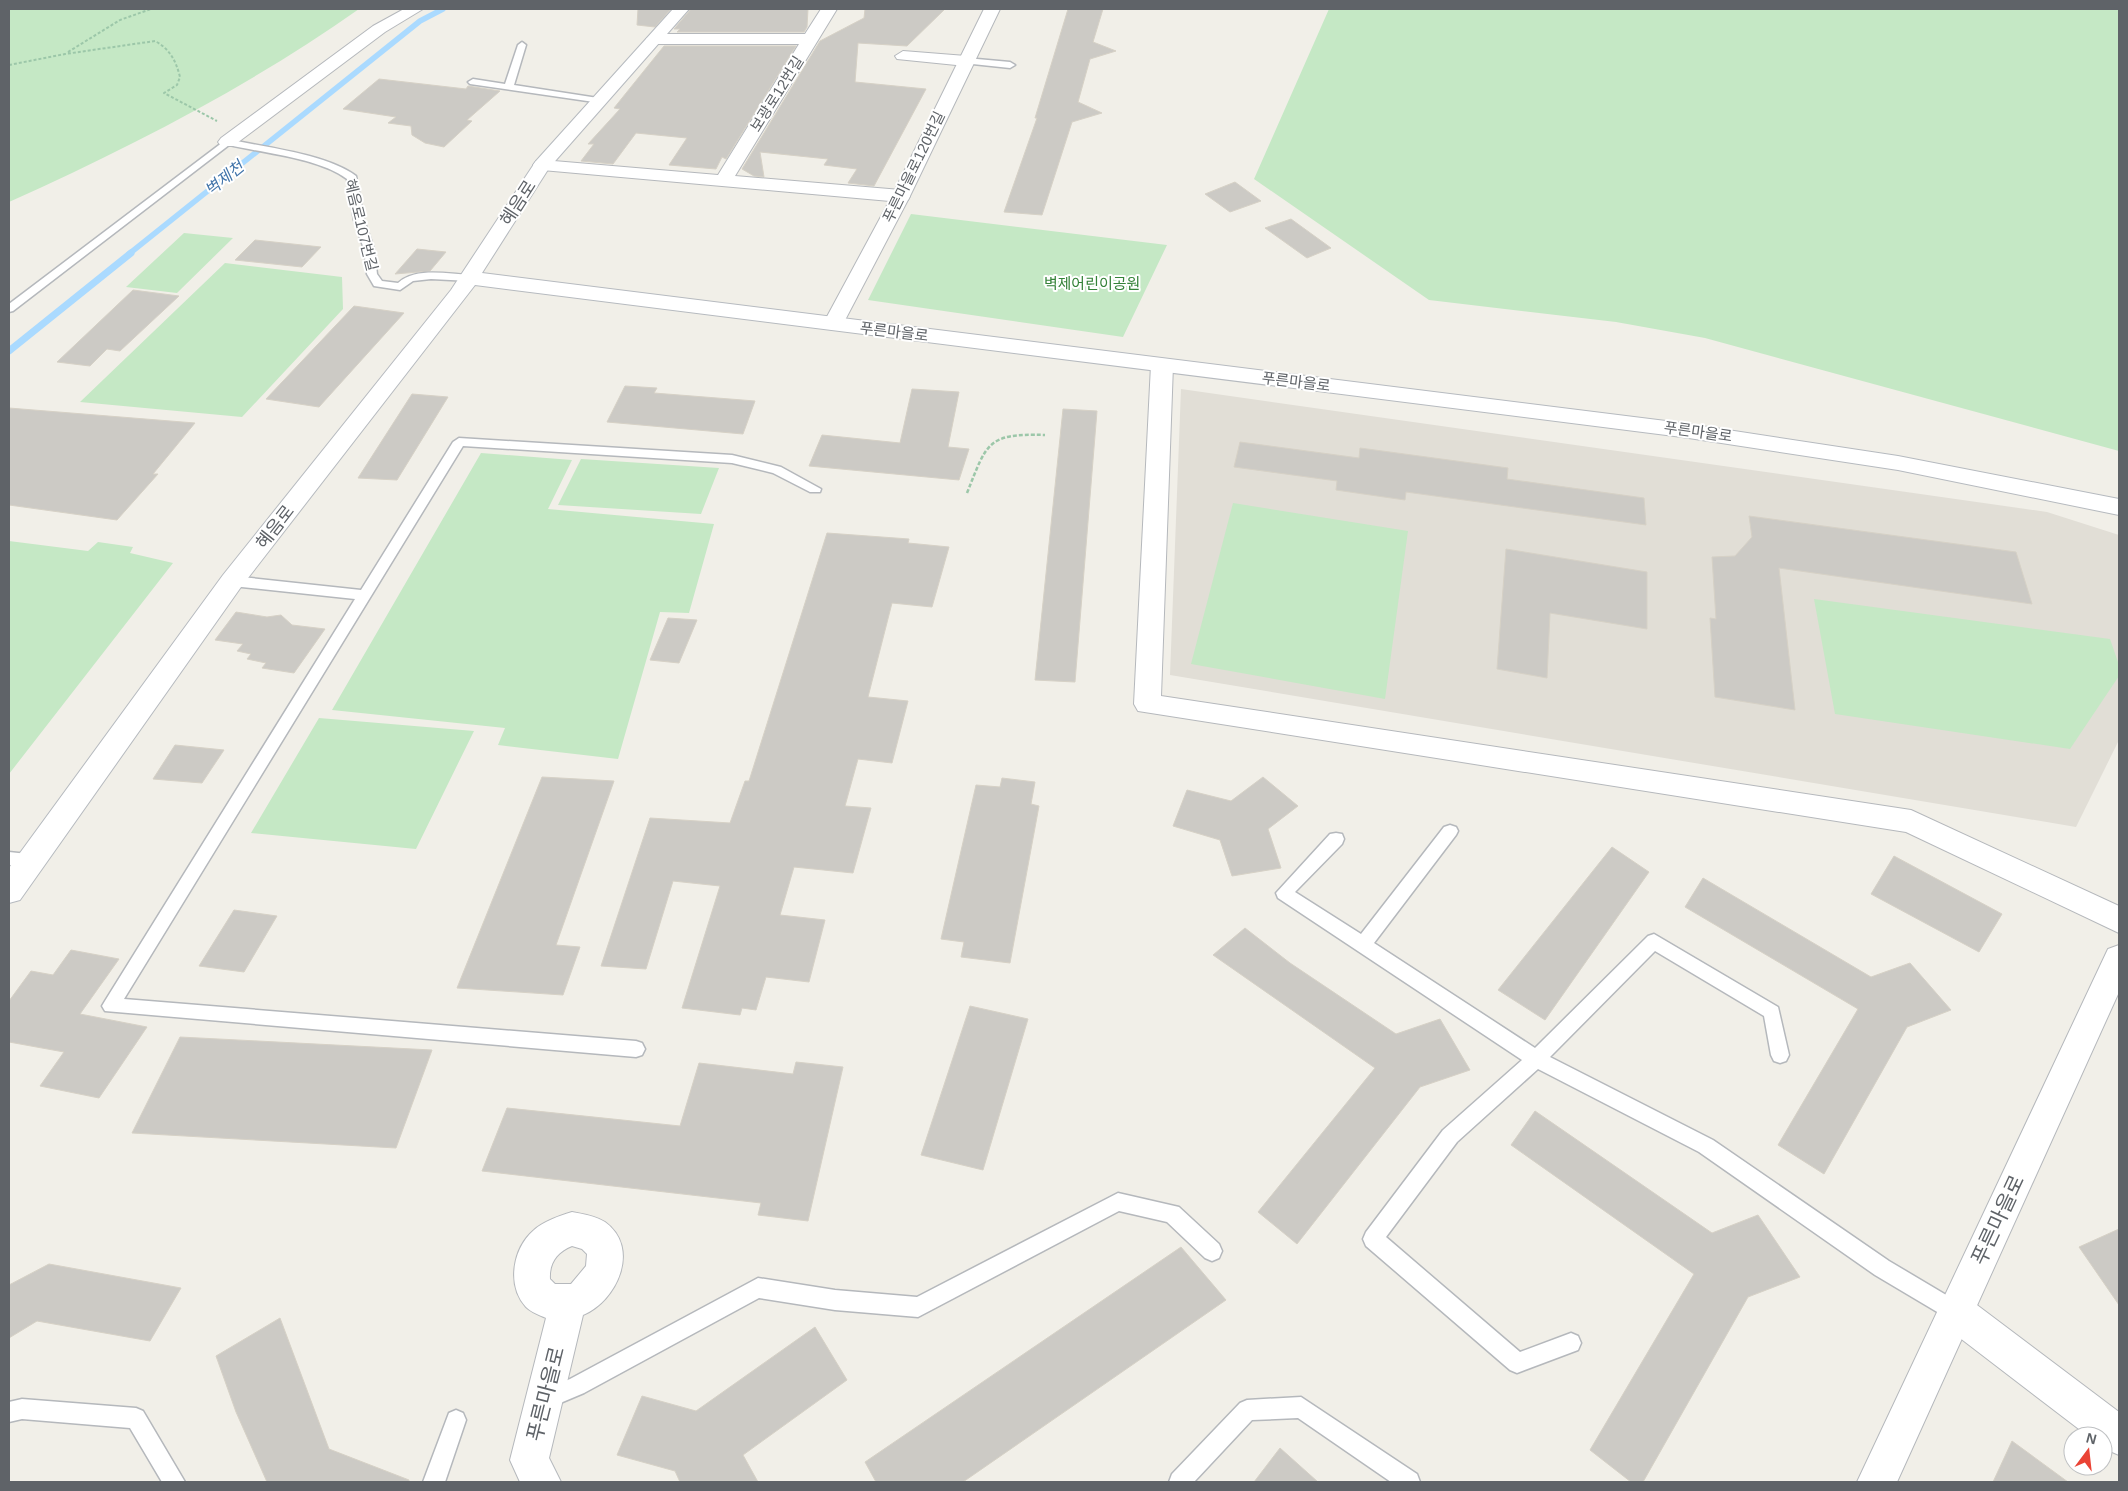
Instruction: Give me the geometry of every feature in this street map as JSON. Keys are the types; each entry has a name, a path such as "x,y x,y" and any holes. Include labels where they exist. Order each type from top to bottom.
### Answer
{"street":[{"path":"227,142 379,29 415,9"},
{"name":"혜음로","path":"9,891 20,859 232,581 470,278 542,165 681,9"},
{"name":"보광로12번길","path":"724,179 829,9"},
{"name":"푸른마을로120번길","path":"833,324 901,196 992,9"},
{"path":"654,39 811,39"},
{"path":"903,56 966,61"},
{"name":"혜음로","path":"542,165 724,179 901,196"},
{"name":"푸른마을로","path":"470,278 1682,430 1898,463 2119,506"},
{"path":"1162,365 1147,704 1911,821 2119,920"},
{"name":"푸른마을로","path":"1877,1482 2119,958"},
{"name":"푸른마을로","path":"541,1482 529,1460 568,1303"},
{"path":"1956,1312 2119,1436"}],"lane":[{"path":"509,87 522,45"},
{"path":"966,61 1010,65"},
{"path":"474,82 598,101"},
{"path":"9,308 227,142"},
{"name":"혜음로107번길","path":"227,142 278,152 339,169 350,174 359,220 369,249 372,274 378,284 400,287 410,278 431,276 470,278"},
{"path":"636,1049 112,1006 459,442 732,459 777,470 815,489"},
{"path":"232,581 366,595"},
{"path":"1363,944 1450,831"},
{"path":"1336,839 1284,893 1536,1058 1706,1146 1882,1268 1956,1312"},
{"path":"1571,1344 1517,1363 1373,1239 1450,1136 1536,1058 1654,941 1772,1012 1780,1055"},
{"path":"544,1399 577,1386 758,1288 836,1300 918,1307 1118,1202 1172,1214 1212,1251"},
{"path":"1180,1482 1247,1410 1301,1407 1408,1482"},
{"path":"9,1412 22,1409 136,1418 169,1480"},
{"path":"434,1482 456,1420"}],"path":[{"path":"66,54 120,20 151,9"},
{"path":"9,65 146,41 165,45 176,62 180,77 177,85 164,93 210,118 242,130"},
{"path":"967,492 986,446 992,439 1021,433 1045,435"}],"shaded area":[{"path":"1181,389 2047,512 2119,535 2119,740 2076,827 1170,675"}],"green space":[{"path":"9,9 359,9 275,64 189,114 9,202"},
{"path":"1329,9 2119,9 2119,451 1705,338 1616,322 1429,300 1254,179"},
{"name":"벽제어린이공원","path":"911,214 1167,245 1123,337 868,300"},
{"path":"184,233 233,238 177,293 126,287"},
{"path":"225,263 342,277 343,309 242,417 80,402"},
{"path":"481,453 572,460 548,509 714,524 689,613 660,612 618,759 498,745 505,728 332,710"},
{"path":"581,459 719,468 701,514 558,505"},
{"path":"1233,503 1408,531 1385,699 1191,664"},
{"path":"9,541 88,551 98,542 133,547 130,553 173,563 9,774"},
{"path":"1814,599 2110,639 2119,665 2119,676 2070,749 1835,714"},
{"path":"319,718 474,731 416,849 251,833"}],"building":[{"path":"638,9 671,9 655,27 637,25"},
{"path":"691,9 808,9 807,27 804,32 677,32 680,29 674,29"},
{"path":"865,9 945,9 907,46 858,43 855,82 926,89 874,186 848,183 857,169 824,165 828,159 760,152 764,177 754,176 742,169 820,41 864,18"},
{"path":"1068,9 1103,9 1093,42 1116,51 1090,59 1078,102 1102,113 1072,122 1042,215 1004,212 1037,118 1035,118"},
{"path":"664,46 796,46 726,159 722,157 716,169 669,165 687,138 636,133 613,164 581,161 594,144 588,144 620,109 614,108"},
{"path":"379,79 466,89 468,86 500,91 467,120 472,121 444,147 425,143 412,135 411,126 388,123 396,117 343,109"},
{"path":"1235,182 1261,201 1230,212 1205,194"},
{"path":"1291,219 1331,248 1307,258 1265,228"},
{"path":"255,240 321,247 302,267 235,260"},
{"path":"417,249 446,252 430,271 395,274"},
{"path":"133,290 179,296 120,351 107,349 90,366 57,362"},
{"path":"354,306 404,313 319,407 266,399"},
{"path":"625,386 657,388 654,393 755,401 743,434 607,422"},
{"path":"912,389 959,392 948,447 969,449 959,480 809,466 822,435 900,443"},
{"path":"412,394 448,397 397,480 358,478"},
{"path":"9,408 195,423 153,474 158,474 117,520 9,505"},
{"path":"1063,409 1097,411 1075,682 1035,680"},
{"path":"1240,442 1359,458 1360,448 1508,468 1507,479 1644,498 1646,525 1406,492 1405,500 1336,490 1337,481 1234,467"},
{"path":"1749,516 2016,552 2032,604 1779,568 1795,710 1715,697 1710,618 1716,619 1712,557 1735,556 1752,537"},
{"path":"827,533 909,539 908,543 949,547 932,607 892,603 868,697 908,701 892,763 858,759 845,806 871,808 853,873 794,867 780,915 825,920 809,982 766,977 756,1010 742,1008 740,1015 682,1008 720,886 673,881 646,969 601,966 650,818 730,823 745,781 749,781"},
{"path":"1506,549 1647,572 1647,629 1550,613 1547,678 1497,669"},
{"path":"236,612 267,617 281,615 292,625 325,629 294,673 262,668 266,663 247,659 251,654 237,651 243,644 215,640"},
{"path":"668,618 697,620 679,663 650,660"},
{"path":"175,745 224,750 202,783 153,779"},
{"path":"542,777 614,781 556,945 580,947 563,995 457,988"},
{"path":"1263,777 1298,806 1268,829 1281,868 1232,876 1220,840 1173,826 1187,790 1231,801"},
{"path":"1002,778 1035,782 1031,804 1039,806 1010,963 961,957 964,942 941,939 976,785 1000,787"},
{"path":"1612,847 1649,872 1545,1020 1498,990"},
{"path":"1894,856 2002,914 1979,952 1871,894"},
{"path":"1703,878 1871,977 1910,963 1951,1010 1907,1027 1824,1174 1778,1145 1858,1009 1685,907"},
{"path":"234,910 277,916 244,972 199,966"},
{"path":"1245,928 1290,963 1396,1034 1440,1019 1470,1070 1420,1087 1297,1244 1258,1212 1375,1068 1213,955"},
{"path":"71,950 119,959 80,1014 147,1027 99,1098 40,1086 64,1052 9,1042 9,1001 31,971 53,975"},
{"path":"970,1006 1028,1019 983,1170 921,1155"},
{"path":"180,1037 432,1050 396,1148 132,1133"},
{"path":"796,1062 843,1067 808,1221 758,1215 761,1203 482,1171 507,1108 680,1126 699,1063 793,1074"},
{"path":"1535,1111 1712,1233 1758,1215 1800,1277 1748,1297 1643,1482 1631,1482 1590,1450 1694,1274 1511,1145"},
{"path":"2119,1229 2119,1305 2079,1247"},
{"path":"1181,1247 1226,1300 963,1482 876,1482 865,1462"},
{"path":"49,1264 181,1288 150,1341 37,1321 9,1338 9,1285"},
{"path":"280,1318 329,1449 409,1480 409,1482 267,1482 236,1412 216,1356"},
{"path":"815,1327 847,1380 743,1455 758,1482 680,1482 675,1471 617,1455 642,1396 696,1411"},
{"path":"2012,1441 2068,1482 1993,1482"},
{"path":"1280,1448 1318,1482 1254,1482"}],"waterway":[{"name":"벽제천","path":"129,254 420,21 443,9"},
{"name":"벽제천","path":"9,351 131,253"}]}
